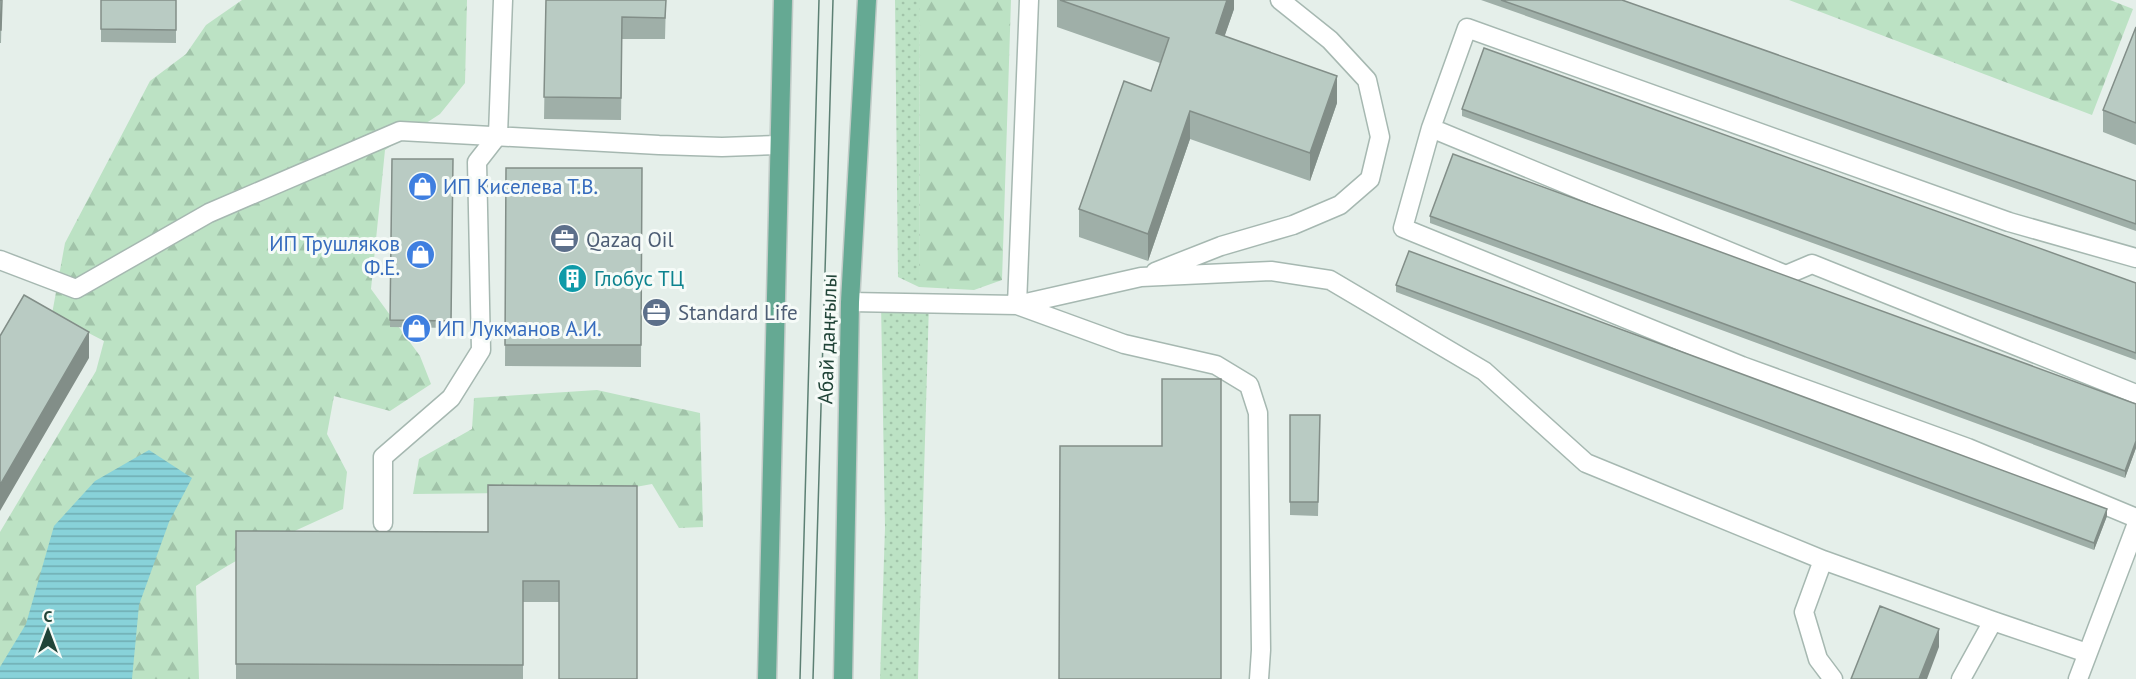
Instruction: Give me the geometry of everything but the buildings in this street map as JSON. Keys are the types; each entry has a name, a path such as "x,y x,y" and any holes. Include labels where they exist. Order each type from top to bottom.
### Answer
{"main road":[{"path":"767,679 783,0"},
{"name":"Абай даңғылы","path":"843,679 850,302 867,0"}],"street":[{"path":"383,523 383,457 451,398 481,350 477,162 498,135 503,0"},
{"path":"1017,305 1029,0"},
{"path":"850,302 1017,305 1141,277 1221,246 1293,225 1340,206 1370,179 1380,137 1367,80 1330,40 1280,0"},
{"path":"2136,258 2008,222 1467,28 1431,128 1403,228 1742,366 1968,448 2136,518"},
{"path":"1431,128 1786,275 1812,264 2136,394"},
{"path":"0,261 76,289 209,213 400,131 659,146 778,145"},
{"path":"1141,277 1270,271 1330,280 1484,371 1586,463 1823,560 2088,653"},
{"path":"1017,305 1124,344 1216,365 1250,385 1258,413 1261,616 1259,679"},
{"path":"2078,679 2136,525"},
{"path":"1823,560 1804,612 1818,659 1833,679"},
{"path":"1961,679 1993,621"}],"green space":[{"path":"242,0 467,0 465,83 440,114 385,150 371,289 420,356 431,384 390,411 334,396 327,434 347,472 343,509 249,554 196,586 199,679 0,679 0,532 96,371 104,341 52,314 65,243 150,81 186,54 206,25"},
{"path":"895,0 920,0 919,287 898,277"},
{"path":"920,0 1011,0 1002,280 974,290 919,287"},
{"path":"1789,0 2110,0 2133,9 2092,115"},
{"path":"881,303 929,303 918,679 880,679 885,528"},
{"path":"597,390 700,413 703,527 679,528 652,484 608,492 413,494 419,459 472,429 474,398"}],"water":[{"path":"149,450 192,478 169,522 139,605 132,679 0,679 0,667 26,624 54,526 95,481"}],"tram line":[{"path":"800,679 819,0"},
{"path":"813,679 833,0"}],"place":[{"name":"ИП Киселева Т.В.","path":"422,186"},
{"name":"Qazaq Oil","path":"565,239"},
{"name":"ИП Трушляков Ф.Е.","path":"421,255"},
{"name":"Глобус ТЦ","path":"573,278"},
{"name":"Standard Life","path":"657,312"},
{"name":"ИП Лукманов А.И.","path":"416,328"}]}
